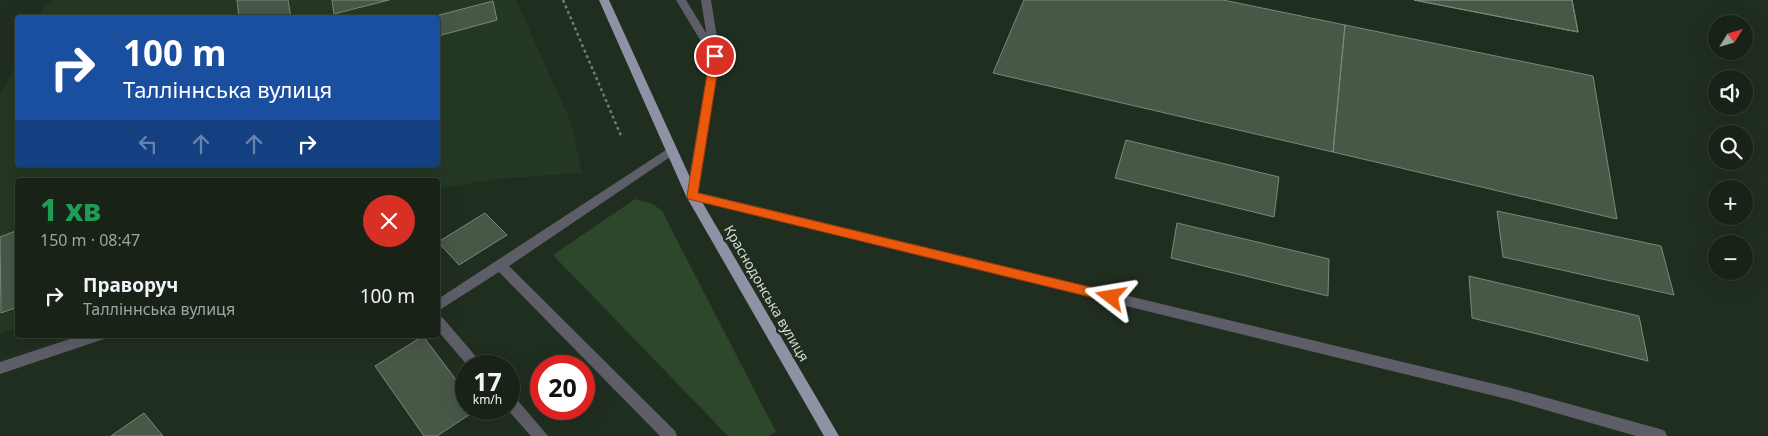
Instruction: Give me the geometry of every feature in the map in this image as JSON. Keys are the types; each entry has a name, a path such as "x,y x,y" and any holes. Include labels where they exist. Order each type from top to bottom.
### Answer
{"main road":[{"name":"Краснодонська вулиця","path":"604,0 692,196 832,436"}],"street":[{"path":"680,0 715,56"},
{"path":"706,0 715,56 692,196 1511,394 1660,436"},
{"path":"440,305 672,150"},
{"path":"500,264 670,436"},
{"path":"440,324 467,355"},
{"path":"0,368 90,338"},
{"path":"520,413 541,436"}],"path":[{"path":"563,0 622,138"}],"shaded area":[{"path":"54,0 516,0 570,120 582,173 495,179 440,189 440,178 15,178 15,329 0,334 0,96 15,65 15,167 440,167 440,15 40,15 45,4"},
{"path":"635,199 653,204 662,211 776,432 768,436 728,436 553,255"}],"building":[{"path":"237,0 288,0 290,15 239,15"},
{"path":"332,0 389,0 334,14"},
{"path":"1024,0 1223,0 1345,25 1333,152 993,73"},
{"path":"1414,0 1572,0 1578,32"},
{"path":"1414,0 1572,0 1578,32"},
{"path":"493,1 497,20 440,35 439,15"},
{"path":"1345,25 1593,76 1617,219 1333,152"},
{"path":"1126,140 1279,177 1274,217 1115,178"},
{"path":"1497,211 1661,246 1674,295 1503,257"},
{"path":"485,213 507,235 459,265 440,244 440,241"},
{"path":"1177,223 1329,259 1328,296 1171,258"},
{"path":"15,231 15,308 1,313 0,237"},
{"path":"1469,276 1639,316 1648,361 1472,318"},
{"path":"420,338 425,338 455,378 455,420 461,420 437,436 424,436 375,366"},
{"path":"144,413 163,436 111,436"}],"route":[{"path":"715,56 692,196 1111,297"}]}
